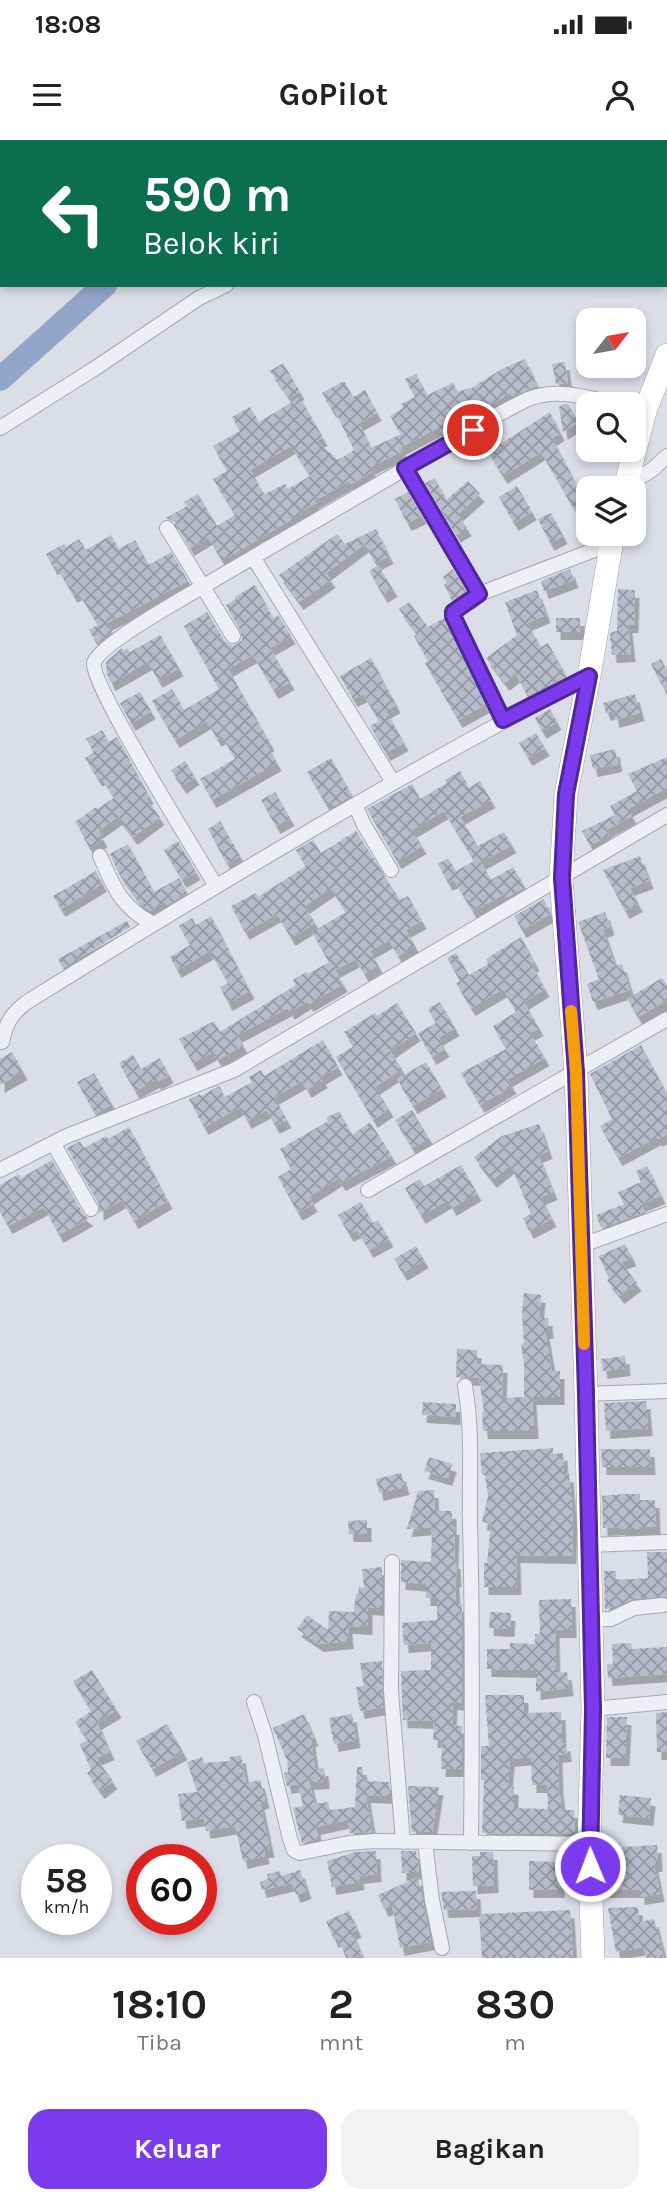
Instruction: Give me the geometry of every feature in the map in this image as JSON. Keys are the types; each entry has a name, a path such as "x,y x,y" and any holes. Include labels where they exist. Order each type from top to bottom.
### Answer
{"main road":[{"path":"646,396 667,355"},
{"path":"593,1958 589,1844 593,1709 586,1394 576,1072 562,878 566,794 610,546"}],"street":[{"path":"0,428 199,298 222,287"},
{"path":"216,886 102,690 94,670 94,662 110,646 143,622 518,404 538,395 576,395"},
{"path":"642,476 667,456"},
{"path":"405,468 479,594"},
{"path":"167,528 233,636"},
{"path":"503,720 453,612 479,594 594,546"},
{"path":"253,557 393,782"},
{"path":"2,1042 6,1025 16,1010 153,924 393,782 503,720 589,676"},
{"path":"355,805 391,870"},
{"path":"0,1170 53,1143 234,1070 667,815"},
{"path":"100,856 123,902 131,911 153,924"},
{"path":"368,1190 667,1019"},
{"path":"53,1143 91,1209"},
{"path":"580,1246 667,1214"},
{"path":"465,1386 471,1427 471,1843"},
{"path":"586,1394 667,1391"},
{"path":"588,1545 667,1542"},
{"path":"392,1562 391,1691 403,1842"},
{"path":"590,1620 611,1619 634,1608 663,1605"},
{"path":"254,1702 294,1850 300,1853 349,1843 375,1841 589,1844"},
{"path":"593,1709 667,1702"},
{"path":"425,1842 432,1900 442,1948"}],"building":[{"path":"525,359 537,386 512,396 510,393 492,404 449,422 453,429 443,435 438,428 401,447 403,451 370,467 373,471 314,501 316,503 301,511 302,513 222,561 208,537 190,548 175,522 166,518 187,506 184,502 198,494 217,526 235,515 213,479 227,471 213,446 240,431 232,417 250,407 259,422 300,397 323,438 317,441 338,460 354,450 334,409 332,410 322,393 344,381 353,397 365,390 377,413 359,423 371,448 401,434 390,416 403,408 401,404 415,397 405,379 416,374 427,395 453,383 458,392 470,389 500,370","holes":["291,446 310,476 288,489 285,484 264,494 250,470"]},
{"path":"565,362 568,383 556,384 552,364"},
{"path":"283,363 300,392 289,398 270,371"},
{"path":"568,404 576,417 576,424 563,432 559,407"},
{"path":"550,412 560,433 552,438 576,483 576,513 541,452 503,476 488,452"},
{"path":"435,478 446,500 468,481 480,494 458,514 467,528 456,535 425,483"},
{"path":"517,486 532,512 514,523 499,497"},
{"path":"408,492 422,516 407,523 395,499"},
{"path":"551,513 563,536 550,543 538,519"},
{"path":"376,529 389,556 375,563 365,544 326,573 331,580 299,602 279,575 337,534 345,544"},
{"path":"111,535 119,549 135,540 149,565 171,552 188,581 107,623 112,632 97,644 89,630 98,625 78,592 73,595 46,554 79,539 86,550"},
{"path":"378,565 393,589 383,595 369,571"},
{"path":"453,569 466,591 452,601 443,577"},
{"path":"570,569 574,580 544,591 541,581"},
{"path":"255,585 273,618 278,615 291,636 270,648 290,682 274,691 253,655 228,669 270,743 267,745 277,763 212,800 200,779 235,759 222,736 217,739 207,721 175,740 152,701 172,689 184,710 219,689 184,626 207,612 225,642 233,646 237,644 242,640 241,632 226,605"},
{"path":"618,589 635,590 634,625 628,625 631,654 612,655 610,636 611,632 617,631"},
{"path":"537,590 546,615 527,623 541,647 548,643 567,677 528,697 516,674 505,683 486,658 517,635 505,602"},
{"path":"409,602 428,627 444,618 485,705 458,720 425,663 428,661 414,636 417,634 399,609"},
{"path":"556,618 580,618 580,632 556,632"},
{"path":"160,635 179,668 158,680 148,662 111,683 106,662 122,648 123,651 127,648 130,652"},
{"path":"371,658 396,705 386,711 404,743 386,753 370,726 379,721 363,694 353,699 340,676"},
{"path":"661,659 667,670 667,695 651,664"},
{"path":"140,692 151,711 131,723 120,703"},
{"path":"635,694 640,713 615,720 613,711 606,713 603,703"},
{"path":"550,709 557,722 542,731 535,718"},
{"path":"102,730 109,742 117,737 149,796 146,798 160,817 133,837 118,817 98,831 103,839 90,848 75,822 114,798 85,758 94,752 86,739"},
{"path":"536,733 545,748 528,758 519,743"},
{"path":"615,749 618,764 593,769 590,755"},
{"path":"667,757 667,788 628,809 632,816 606,830 609,836 590,845 582,831 615,815 610,806 637,791 628,774"},
{"path":"331,758 352,795 334,806 331,801 326,804 307,772"},
{"path":"185,761 195,777 182,786 171,770"},
{"path":"460,771 469,788 480,781 491,800 460,817 478,846 504,832 512,845 481,862 491,880 513,867 525,887 506,898 504,894 473,912 454,880 448,883 438,864 448,858 456,871 474,861 444,811 412,830 422,846 397,861 367,809 412,784 420,799 447,783 445,780"},
{"path":"275,792 290,818 276,826 261,800"},
{"path":"220,821 240,856 227,864 208,829"},
{"path":"356,831 400,900 408,896 422,921 406,930 415,946 398,956 389,940 370,951 378,965 364,974 356,959 335,970 343,984 309,1004 307,1001 290,1012 288,1008 237,1035 243,1045 218,1060 213,1052 193,1063 179,1039 214,1021 220,1032 296,985 293,980 329,962 312,932 346,912 331,888 305,906 315,923 291,938 277,914 245,932 231,906 256,893 258,897 306,866 296,850 313,840 321,853"},
{"path":"178,841 196,872 182,880 164,850"},
{"path":"128,844 154,892 179,878 187,893 150,911 140,903 119,874 110,854"},
{"path":"640,856 649,881 630,888 638,904 625,911 603,870"},
{"path":"96,871 102,884 61,909 53,896"},
{"path":"544,899 550,914 522,930 514,916"},
{"path":"605,912 610,927 603,930 615,966 622,964 630,990 593,1002 587,984 599,979 578,922"},
{"path":"211,916 250,991 228,1003 220,987 228,983 210,951 177,970 170,957 190,945 179,926 192,918 196,925"},
{"path":"127,921 130,927 63,968 58,959"},
{"path":"521,937 545,989 524,1002 539,1028 530,1033 545,1058 508,1079 512,1086 480,1105 461,1073 506,1049 493,1026 516,1012 503,989 471,1008 456,983 460,981 447,958 456,953 469,975 488,964 486,959"},
{"path":"662,978 667,986 667,1000 638,1017 627,999"},
{"path":"440,1002 455,1028 438,1038 445,1049 432,1057 418,1033 436,1023 428,1009"},
{"path":"397,1003 416,1033 390,1051 402,1069 375,1087 389,1109 373,1120 336,1057 354,1046 344,1032"},
{"path":"323,1040 338,1067 307,1090 302,1081 274,1097 287,1120 275,1126 267,1110 247,1121 240,1107 204,1127 189,1099 219,1086 225,1097 252,1082 249,1077 261,1070 264,1076"},
{"path":"641,1045 667,1094 667,1134 618,1158 600,1126 612,1119 590,1074"},
{"path":"12,1052 23,1072 0,1085 0,1059"},
{"path":"133,1055 141,1069 160,1058 169,1075 135,1091 119,1063"},
{"path":"426,1062 442,1089 413,1106 397,1079"},
{"path":"94,1073 112,1104 95,1114 77,1082"},
{"path":"412,1110 429,1138 412,1148 395,1120"},
{"path":"339,1111 352,1135 370,1122 392,1156 341,1183 338,1178 309,1197 313,1204 298,1213 278,1177 291,1169 280,1149 328,1121 326,1118"},
{"path":"539,1124 548,1151 538,1155 553,1192 541,1197 552,1219 529,1231 523,1218 531,1214 511,1165 492,1180 474,1157 502,1136"},
{"path":"129,1127 168,1201 134,1221 122,1200 99,1213 99,1204 67,1148 80,1141 84,1148"},
{"path":"52,1160 83,1214 89,1218 59,1235 44,1207 8,1226 0,1212 0,1185 19,1174 21,1178"},
{"path":"461,1165 477,1193 452,1208 448,1200 421,1216 405,1188 420,1179 424,1186"},
{"path":"647,1166 661,1196 641,1204 645,1212 601,1228 596,1215 624,1204 618,1192 641,1182 636,1171"},
{"path":"361,1202 373,1223 378,1220 389,1239 369,1250 357,1230 349,1234 338,1215"},
{"path":"625,1244 632,1258 621,1262 637,1283 620,1296 607,1280 609,1279 599,1256"},
{"path":"416,1246 424,1260 403,1273 394,1259"},
{"path":"524,1293 541,1295 539,1318 548,1318 549,1331 545,1331 552,1371 560,1371 560,1397 532,1397 534,1431 483,1431 484,1412 479,1378 456,1377 457,1349 477,1350 477,1364 503,1365 502,1398 524,1397 521,1344 524,1343"},
{"path":"625,1356 626,1368 603,1371 601,1359"},
{"path":"646,1401 648,1428 606,1431 604,1403"},
{"path":"423,1402 456,1404 456,1417 422,1415"},
{"path":"553,1448 553,1454 563,1453 564,1475 569,1474 573,1519 572,1556 516,1555 517,1587 484,1587 484,1563 487,1563 491,1524 482,1522 488,1496 480,1453"},
{"path":"601,1449 650,1449 651,1467 602,1467"},
{"path":"429,1457 452,1464 448,1478 424,1471"},
{"path":"401,1473 405,1487 379,1493 376,1479"},
{"path":"434,1490 435,1511 452,1511 452,1527 455,1527 456,1604 462,1604 462,1703 453,1702 452,1725 462,1726 462,1769 441,1769 442,1740 433,1740 434,1721 403,1720 401,1671 431,1670 431,1643 404,1645 402,1623 437,1620 437,1598 426,1598 426,1584 401,1582 401,1560 431,1562 432,1527 407,1529 418,1491"},
{"path":"640,1494 640,1500 655,1500 656,1527 603,1528 602,1496"},
{"path":"367,1520 367,1534 349,1534 348,1521"},
{"path":"647,1552 667,1552 667,1596 633,1599 605,1610 604,1571 616,1571 616,1580 648,1578"},
{"path":"382,1567 382,1608 368,1607 368,1627 348,1626 349,1641 319,1644 297,1629 307,1615 328,1630 329,1611 354,1612 356,1594 359,1587 364,1588 362,1569"},
{"path":"571,1599 572,1630 555,1630 556,1673 567,1672 569,1688 536,1692 536,1670 487,1669 487,1649 510,1649 510,1643 535,1644 535,1634 540,1634 539,1600"},
{"path":"490,1612 511,1613 510,1629 489,1628"},
{"path":"631,1643 632,1649 667,1647 667,1674 608,1678 607,1664 613,1664 612,1644"},
{"path":"382,1661 383,1707 360,1711 356,1687 364,1686 360,1663"},
{"path":"92,1670 117,1710 97,1722 110,1752 96,1758 113,1781 100,1791 87,1773 91,1770 80,1744 88,1740 75,1722 91,1711 73,1681"},
{"path":"485,1695 524,1695 524,1713 561,1712 562,1744 566,1743 567,1754 558,1755 559,1788 562,1810 574,1810 575,1834 482,1833 484,1780 481,1780 481,1746 489,1746","holes":["531,1757 532,1785 547,1785 548,1809 514,1808 514,1787 508,1786 510,1759"]},
{"path":"667,1712 667,1752 657,1752 656,1713"},
{"path":"304,1714 314,1738 311,1739 315,1769 324,1768 325,1781 309,1782 315,1804 328,1802 330,1810 355,1807 357,1767 362,1767 364,1781 389,1782 390,1796 366,1795 372,1832 350,1833 348,1820 316,1827 318,1839 302,1843 293,1808 303,1806 298,1784 287,1786 284,1773 288,1772 287,1760 273,1728"},
{"path":"352,1714 356,1740 334,1744 329,1718"},
{"path":"607,1717 627,1717 625,1758 606,1758"},
{"path":"167,1724 183,1752 152,1769 136,1741"},
{"path":"241,1755 246,1783 260,1780 265,1800 260,1802 270,1850 264,1850 265,1856 243,1861 235,1826 206,1831 204,1818 182,1821 178,1794 197,1792 187,1762 202,1757 204,1763 230,1761 230,1757"},
{"path":"408,1786 439,1787 432,1832 412,1832"},
{"path":"620,1795 651,1798 649,1818 618,1815"},
{"path":"657,1845 658,1864 654,1864 660,1894 640,1897 640,1890 605,1890 604,1870 623,1869 622,1847"},
{"path":"376,1851 377,1874 359,1876 360,1882 332,1887 327,1861 355,1852"},
{"path":"401,1851 416,1851 419,1871 402,1873"},
{"path":"480,1852 493,1852 494,1885 473,1886 472,1856 480,1856"},
{"path":"529,1861 560,1862 560,1890 529,1890"},
{"path":"300,1870 307,1891 296,1895 292,1883 262,1890 260,1882 268,1879 267,1874 280,1871 281,1876"},
{"path":"418,1877 431,1942 400,1948 392,1906 384,1909 378,1895"},
{"path":"476,1891 477,1909 444,1910 441,1892"},
{"path":"638,1907 639,1922 654,1919 664,1958 647,1958 643,1947 616,1952 608,1908"},
{"path":"570,1910 573,1958 482,1958 479,1914"},
{"path":"349,1911 357,1930 352,1932 362,1956 346,1958 338,1938 334,1940 326,1921"}],"waterway":[{"path":"0,379 103,287"}],"slow traffic":[{"path":"571,1011 576,1072 584,1344"}],"route":[{"path":"473,430 405,468 479,594 453,612 453,616 503,720 589,676 566,794 562,878 576,1072 586,1394 593,1709 590,1866"}]}
